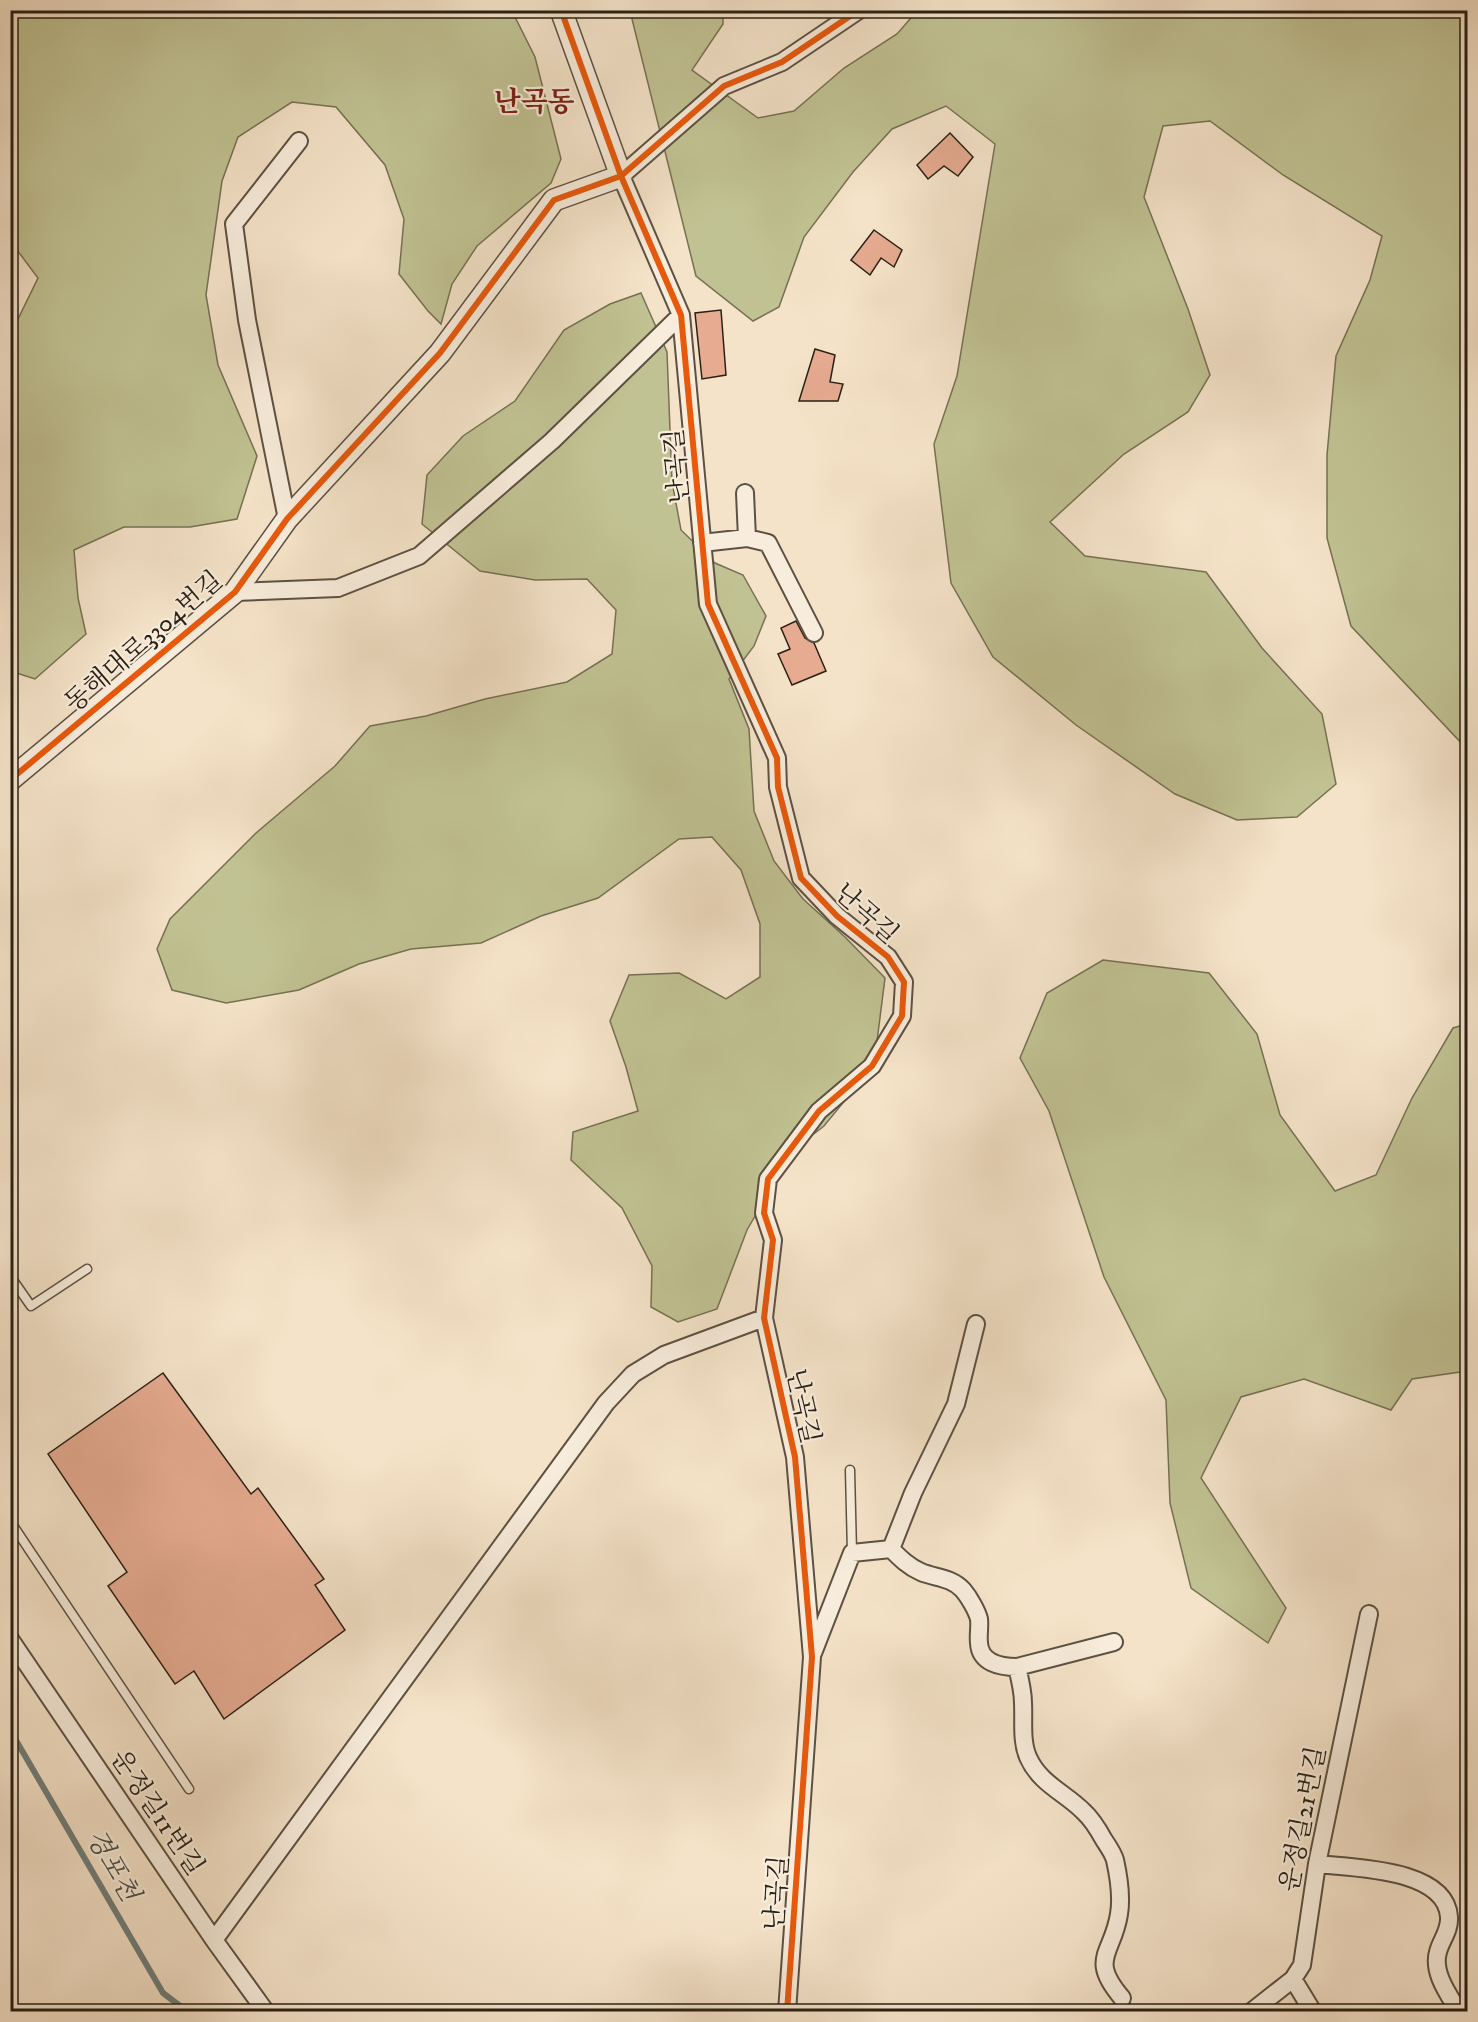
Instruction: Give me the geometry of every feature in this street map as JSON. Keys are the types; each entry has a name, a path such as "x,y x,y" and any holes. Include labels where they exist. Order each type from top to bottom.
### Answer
{"street":[{"name":"난곡길","path":"561,10 621,176 681,315 708,604 777,758 778,787 801,878 837,916 888,957 904,982 902,1016 872,1066 819,1111 768,1179 764,1213 773,1240 764,1318 795,1456 812,1657 787,2012"},
{"path":"621,176 724,86 782,62 859,10"},
{"path":"287,519 247,320 234,224 299,141"},
{"name":"동해대로3304번길","path":"10,780 235,592 287,519 440,353 554,200 621,176"},
{"path":"235,592 338,588 419,556 552,441 681,315"},
{"path":"745,493 747,538"},
{"path":"702,543 747,538 768,543 814,633"},
{"path":"214,1940 606,1403 633,1374 664,1355 764,1318"},
{"path":"891,1549 913,1493 956,1404 976,1324"},
{"path":"812,1657 852,1553 891,1549"},
{"path":"891,1549 906,1564 921,1572 953,1582 964,1591 979,1617 981,1654 989,1662 1005,1667 1017,1667 1114,1642"},
{"name":"운정길21번길","path":"1251,2012 1293,1979 1302,1965 1317,1864 1369,1614"},
{"name":"운정길11번길","path":"10,1639 214,1940 266,2012"},
{"path":"1017,1667 1023,1695 1024,1737 1028,1756 1038,1773 1056,1791 1082,1809 1097,1827 1114,1857 1120,1892 1119,1916 1105,1954 1104,1969 1110,1984 1122,1998"},
{"path":"1317,1864 1403,1875 1421,1882 1436,1892 1445,1905 1449,1917 1447,1933 1438,1952 1436,1967 1459,2012"},
{"path":"1293,1979 1313,2012"}],"lane":[{"path":"10,1276 31,1306 87,1269"},
{"path":"849,1470 852,1553"},
{"path":"10,1521 189,1790"}],"green space":[{"path":"11,10 512,11 535,57 561,159 551,183 477,246 452,284 441,324 399,274 404,219 385,165 336,107 292,102 238,137 222,181 206,295 218,365 257,456 237,519 190,527 124,527 74,550 78,598 86,634 35,679 10,671 11,330 38,278 11,242"},
{"path":"630,11 723,11 723,24 692,70 758,118 794,111 844,68 897,34 917,11 1467,11 1467,749 1351,626 1327,538 1327,455 1336,356 1370,280 1382,236 1283,175 1210,121 1163,126 1144,197 1188,309 1210,375 1188,412 1124,454 1050,522 1085,556 1206,572 1262,648 1322,714 1336,784 1297,817 1237,820 1175,794 1076,725 993,657 951,583 934,444 957,376 995,144 946,106 892,129 853,172 804,237 779,307 753,321 696,276"},
{"path":"641,293 667,352 672,482 681,530 715,563 743,575 766,616 754,646 729,679 749,729 754,811 774,861 803,899 885,978 874,1065 824,1126 793,1150 747,1230 717,1309 678,1322 651,1307 652,1266 622,1208 571,1160 573,1132 638,1111 610,1021 629,975 679,973 726,999 760,977 760,924 741,870 712,837 679,839 598,898 541,916 481,943 411,949 359,964 299,990 226,1003 172,990 157,949 170,919 256,833 335,766 370,726 426,716 485,699 567,682 612,654 616,610 587,579 535,580 480,571 422,524 427,475 463,436 515,401 564,330 610,304"},
{"path":"1103,960 1209,973 1257,1034 1280,1115 1335,1191 1376,1175 1412,1098 1453,1028 1467,1024 1467,1371 1412,1379 1391,1410 1304,1379 1241,1397 1201,1478 1286,1608 1268,1643 1191,1588 1170,1503 1166,1400 1104,1277 1049,1111 1020,1058 1047,993"}],"building":[{"path":"950,133 973,157 958,176 944,166 928,179 917,165"},
{"path":"874,230 902,250 894,267 881,258 870,275 851,260"},
{"path":"721,310 726,375 702,379 695,313"},
{"path":"815,349 835,355 830,382 843,384 838,401 799,401"},
{"path":"796,621 805,638 814,643 826,671 792,685 778,654 790,649 781,628"},
{"path":"163,1373 251,1494 258,1488 324,1579 315,1585 345,1630 224,1719 194,1671 175,1684 108,1586 127,1572 48,1454"}],"waterway":[{"name":"경포천","path":"10,1730 163,1993 188,2012"}],"cycle path":[{"path":"561,10 621,176 681,315 708,604 777,758 778,787 801,878 837,916 888,957 904,982 902,1016 872,1066 819,1111 768,1179 764,1213 773,1240 764,1318 795,1457 812,1657 787,2012"},
{"path":"10,780 235,592 287,519 440,353 554,200 621,176 724,86 782,62 859,10"}],"district":[{"name":"난곡동","path":"534,101"}]}
